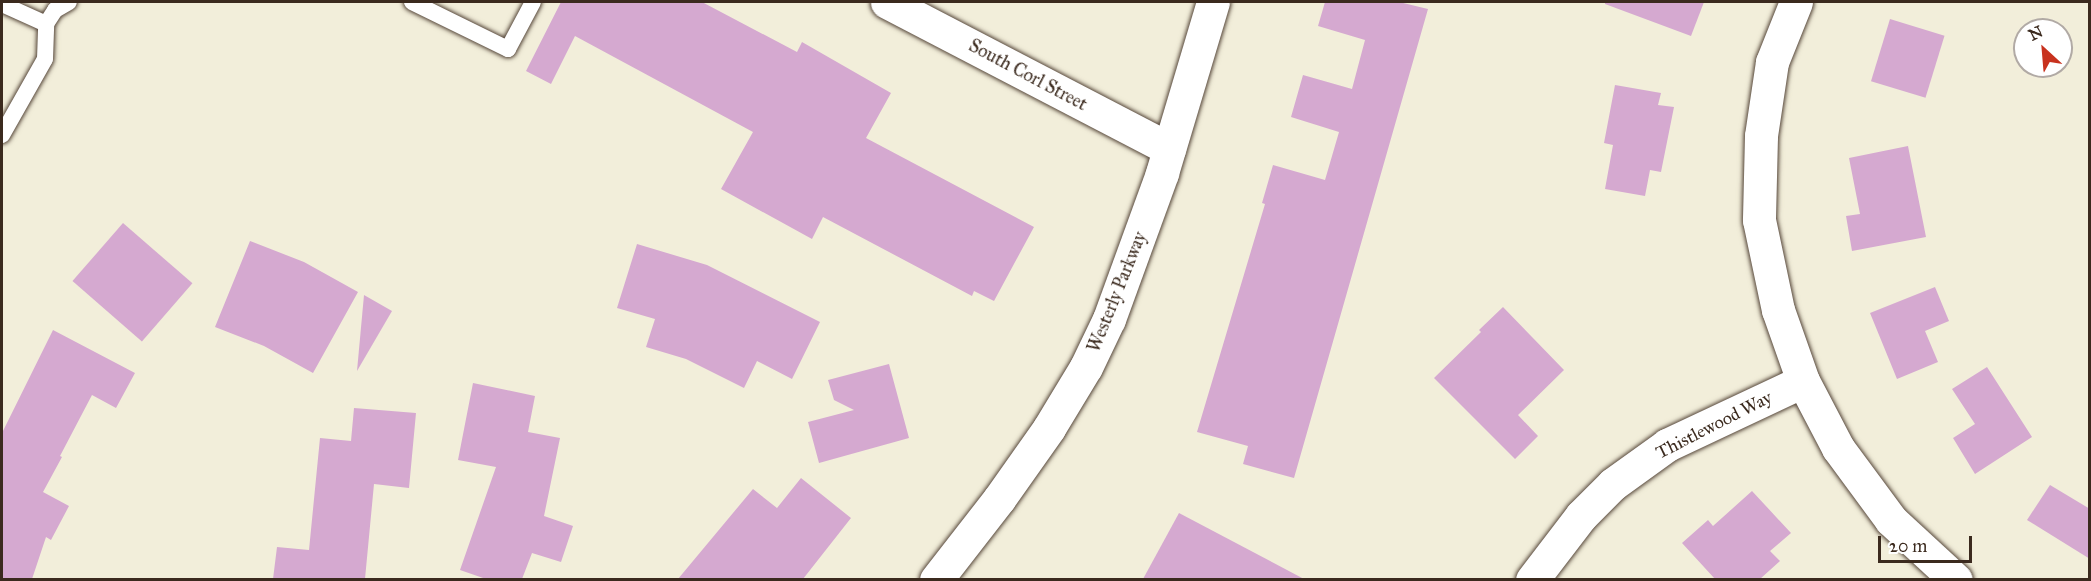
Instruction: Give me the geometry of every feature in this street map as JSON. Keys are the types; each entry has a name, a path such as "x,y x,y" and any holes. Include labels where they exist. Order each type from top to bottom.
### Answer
{"street":[{"name":"South Corl Street","path":"887,2 1169,149"},
{"name":"Westerly Parkway","path":"936,579 999,499 1063,405 1109,319 1169,149 1213,2"},
{"path":"1796,2 1772,63 1761,136 1759,220 1778,310 1803,381 1838,448 1891,520 1956,579"},
{"name":"Thistlewood Way","path":"1532,579 1581,516 1613,484 1667,445 1803,381"}],"lane":[{"path":"2,135 45,59 46,24 55,10 69,2"},
{"path":"412,2 508,50 533,2"},
{"path":"2,4 46,24"}],"building":[{"path":"561,2 702,2 797,52 802,42 891,93 866,138 1034,227 994,301 974,291 972,296 823,217 812,239 721,189 753,132 575,36 551,84 526,71"},
{"path":"1325,2 1399,2 1428,9 1294,478 1243,464 1248,446 1197,432 1265,204 1262,203 1273,165 1325,180 1339,132 1291,117 1303,75 1352,89 1365,40 1318,26"},
{"path":"1605,2 1704,2 1691,36 1605,4"},
{"path":"1890,19 1945,36 1926,98 1871,81"},
{"path":"1615,85 1661,93 1658,105 1674,107 1661,172 1650,170 1645,196 1605,189 1613,145 1604,143"},
{"path":"1908,146 1926,237 1852,251 1846,216 1860,214 1849,158"},
{"path":"123,223 192,283 142,341 72,281"},
{"path":"250,241 304,262 358,292 313,373 264,346 215,327"},
{"path":"637,244 707,265 820,322 792,379 757,361 744,388 686,359 646,347 655,319 617,308"},
{"path":"1935,287 1949,321 1925,331 1938,362 1897,379 1870,313"},
{"path":"364,295 392,311 357,371"},
{"path":"1503,307 1564,370 1518,415 1538,436 1515,459 1434,378"},
{"path":"53,330 135,373 116,408 92,395 60,456 62,457 43,492 69,506 51,540 46,537 32,579 2,579 2,433"},
{"path":"889,364 909,438 819,463 808,422 854,410 834,400 828,380"},
{"path":"1987,367 2032,437 1975,474 1953,438 1975,424 1952,389"},
{"path":"473,383 535,396 528,432 560,438 544,516 573,526 561,562 532,553 522,579 486,579 460,570 496,467 458,460"},
{"path":"354,408 416,413 409,488 374,484 365,579 273,579 277,547 309,550 320,438 351,441"},
{"path":"801,478 851,518 803,579 678,579 753,489 777,508"},
{"path":"2050,485 2090,509 2090,559 2027,520"},
{"path":"1752,491 1791,533 1770,551 1780,561 1760,579 1715,579 1682,543 1708,520 1713,526"},
{"path":"1179,513 1304,579 1143,579"}]}
